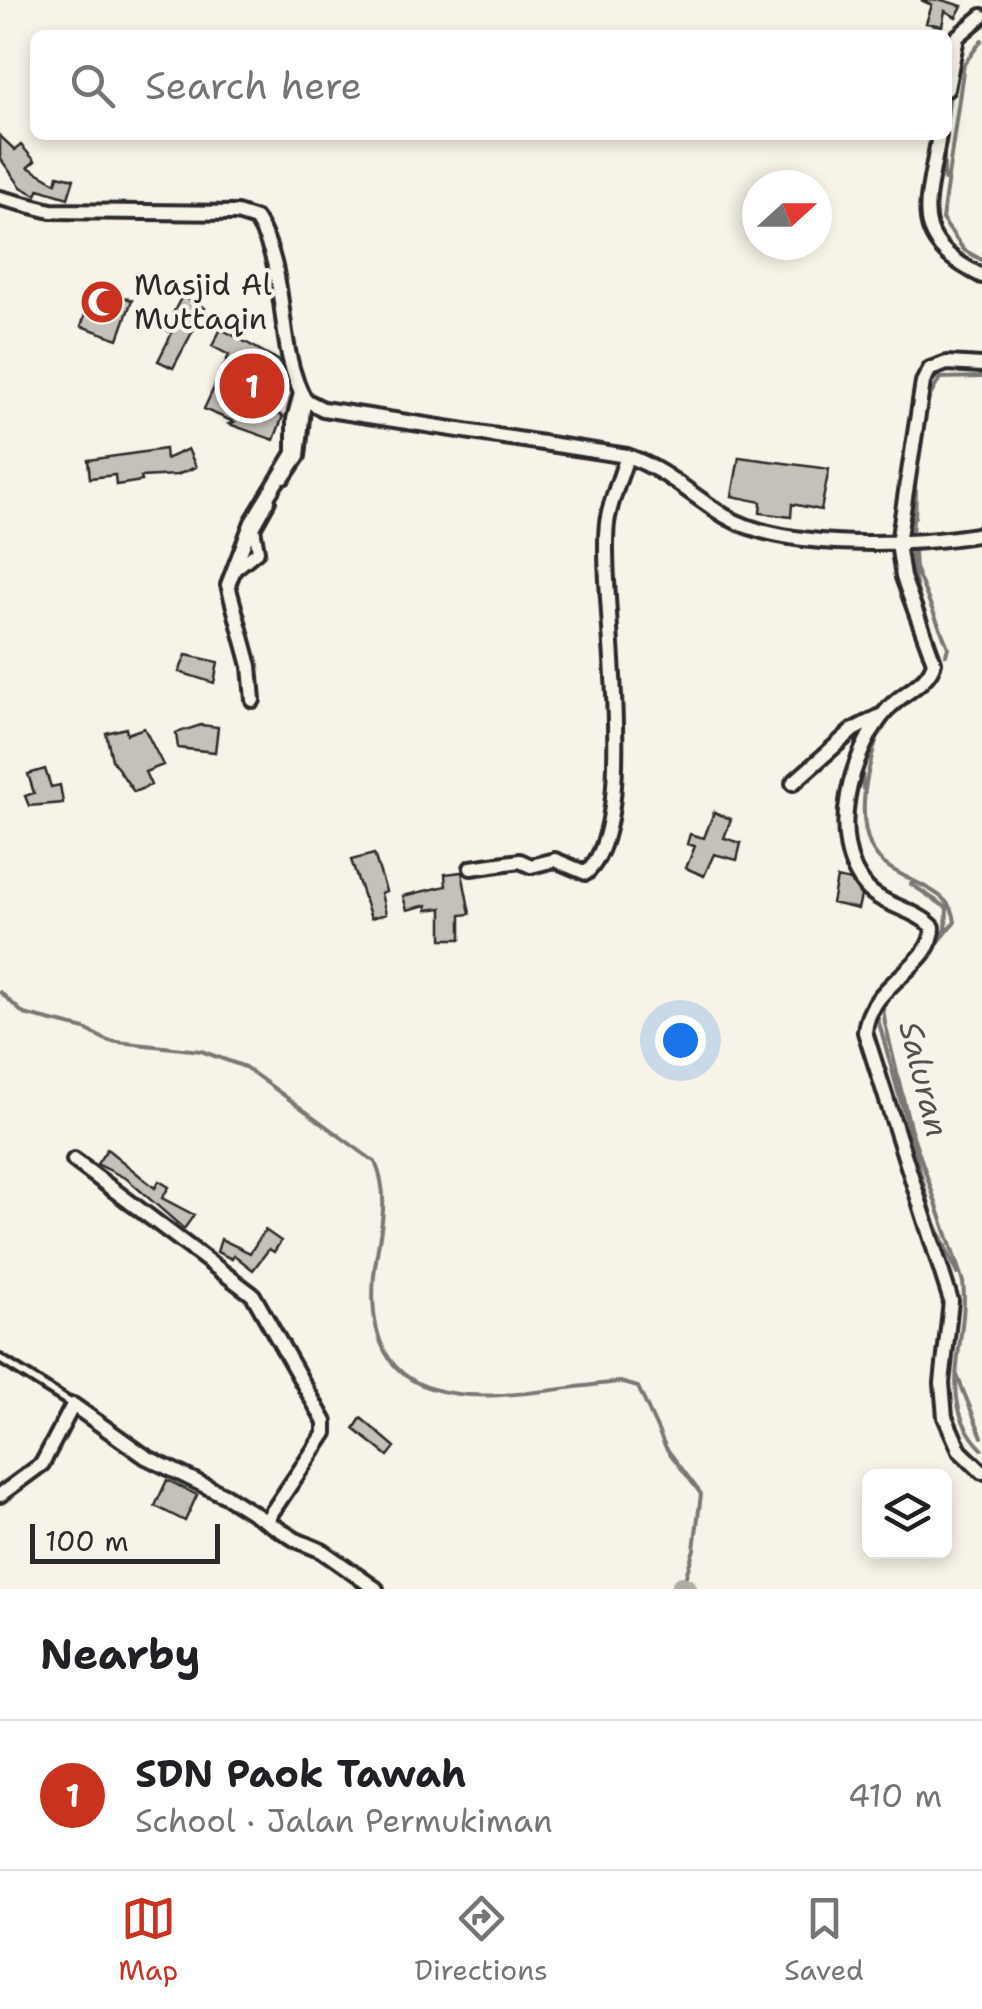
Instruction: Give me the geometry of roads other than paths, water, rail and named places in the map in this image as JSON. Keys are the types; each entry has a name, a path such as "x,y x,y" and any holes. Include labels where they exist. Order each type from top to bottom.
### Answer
{"street":[{"path":"952,63 957,37 982,16"},
{"path":"939,140 926,218 935,245 982,276"},
{"path":"0,198 51,210 237,213 256,219 271,253 292,366 304,397 294,419 294,453 252,522 228,584 255,700"},
{"path":"793,783 853,730 882,715 931,673 934,662 903,577 900,542 923,382 930,369 947,363 982,366"},
{"path":"304,397 337,411 627,456 667,474 726,516 762,532 900,542 943,541 982,534"},
{"path":"470,868 520,861 531,866 555,860 586,873 604,836 616,762 608,519 627,456"},
{"path":"882,715 858,750 852,772 846,820 851,851 868,889 924,918 933,927 933,938 871,1007 865,1032 951,1302 942,1382 945,1416 960,1450 982,1472"},
{"path":"74,1160 253,1295 325,1422 325,1432 266,1521"},
{"path":"0,1495 42,1464 73,1405 146,1457 226,1496 322,1551 376,1589"}],"lane":[{"path":"0,1359 73,1405"}],"waterway":[{"name":"Saluran","path":"982,40 964,64 942,219 964,250 982,260"},
{"path":"944,140 944,180"},
{"path":"927,385 945,370 967,370"},
{"name":"Saluran","path":"924,407 940,378 982,377"},
{"name":"Saluran","path":"912,536 916,466"},
{"name":"Saluran","path":"915,517 916,491"},
{"name":"Saluran","path":"887,719 915,694 931,673 936,656 914,576 912,545"},
{"path":"914,551 915,568 948,647 946,655"},
{"name":"Saluran","path":"879,730 865,788 866,833 879,859 943,898 951,909 955,922 928,955"},
{"path":"863,789 862,768 870,751"},
{"path":"911,884 947,908 946,929 934,947"},
{"path":"0,992 24,1014 85,1029 108,1041 201,1051 245,1067 375,1162 383,1190 374,1275 376,1327 392,1362 418,1383 453,1393 493,1395 620,1382 638,1387 666,1448 701,1494 694,1549 682,1589"},
{"name":"Saluran","path":"887,998 883,1007 885,1023 910,1127 963,1282 956,1390 967,1430 982,1449"},
{"name":"Saluran","path":"876,1012 933,1218 957,1274"},
{"path":"956,1373 982,1437"},
{"path":"682,1587 686,1589"}],"place":[{"name":"Masjid Al Muttaqin","path":"102,302"},
{"name":"SDN Paok Tawah","path":"252,386"}]}
